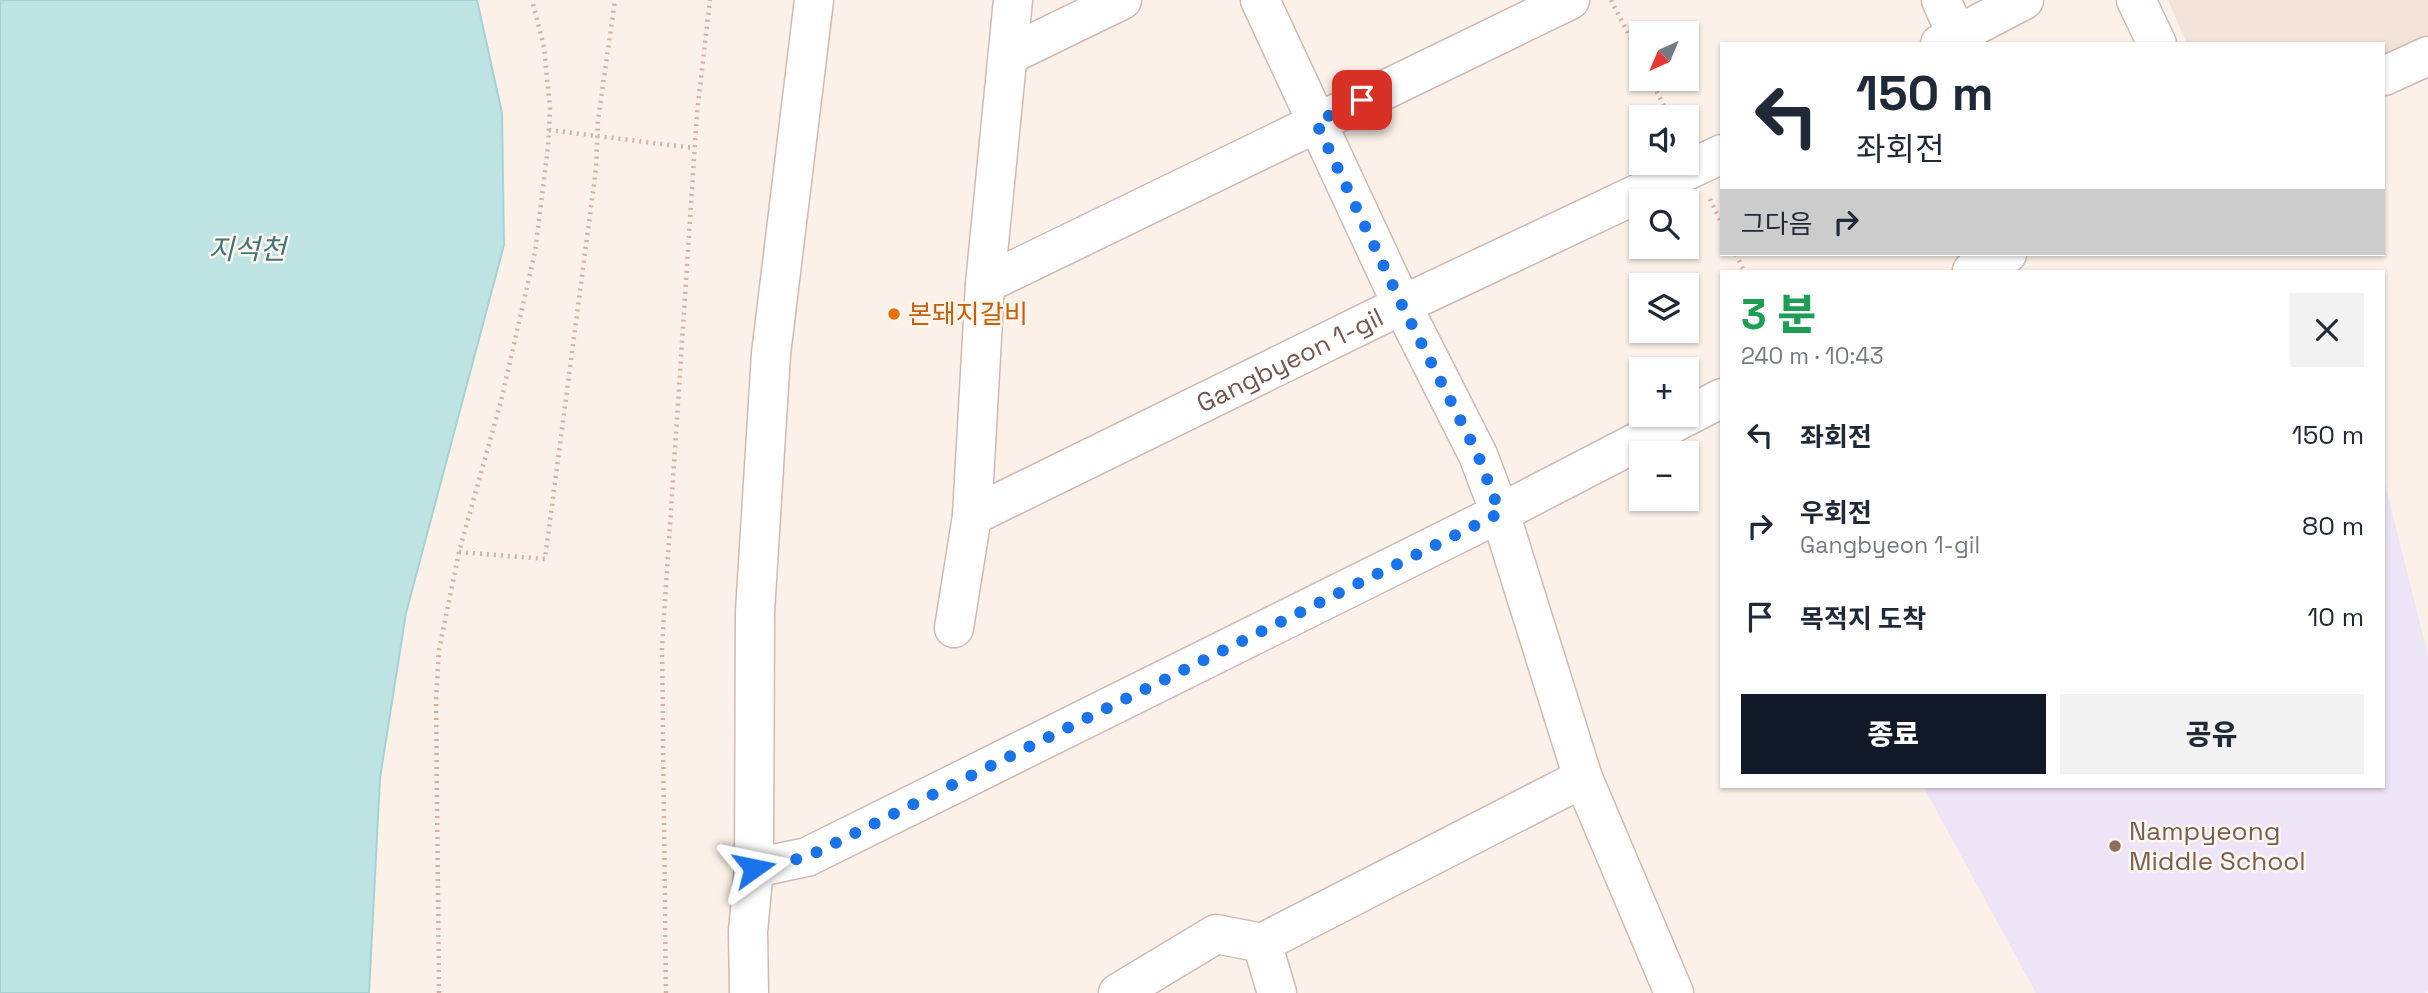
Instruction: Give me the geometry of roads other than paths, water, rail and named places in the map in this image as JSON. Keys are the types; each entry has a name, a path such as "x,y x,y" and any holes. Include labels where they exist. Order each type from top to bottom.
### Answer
{"street":[{"path":"749,993 748,931 754,868 755,612 771,354 814,0"},
{"path":"954,628 972,516 985,284 1013,0"},
{"path":"1009,55 1122,0"},
{"path":"1260,0 1402,305 1478,455 1500,513 1583,779 1674,993"},
{"path":"985,284 1570,0"},
{"path":"1941,0 1948,39 2024,0"},
{"path":"2136,0 2156,42"},
{"path":"2385,76 2428,56"},
{"name":"Gangbyeon 1-gil","path":"972,516 1402,305 1720,155"},
{"path":"1974,270 2003,256"},
{"path":"754,868 807,857 1500,513 1720,399"},
{"path":"1118,993 1216,934 1262,943 1583,779"},
{"path":"1262,943 1278,993"}],"water":[{"name":"지석천","path":"0,0 477,0 502,113 504,245 406,613 380,778 369,993 0,993"}],"place":[{"name":"본돼지갈비","path":"894,314"},
{"name":"Nampyeong Middle School","path":"2115,846"}]}
